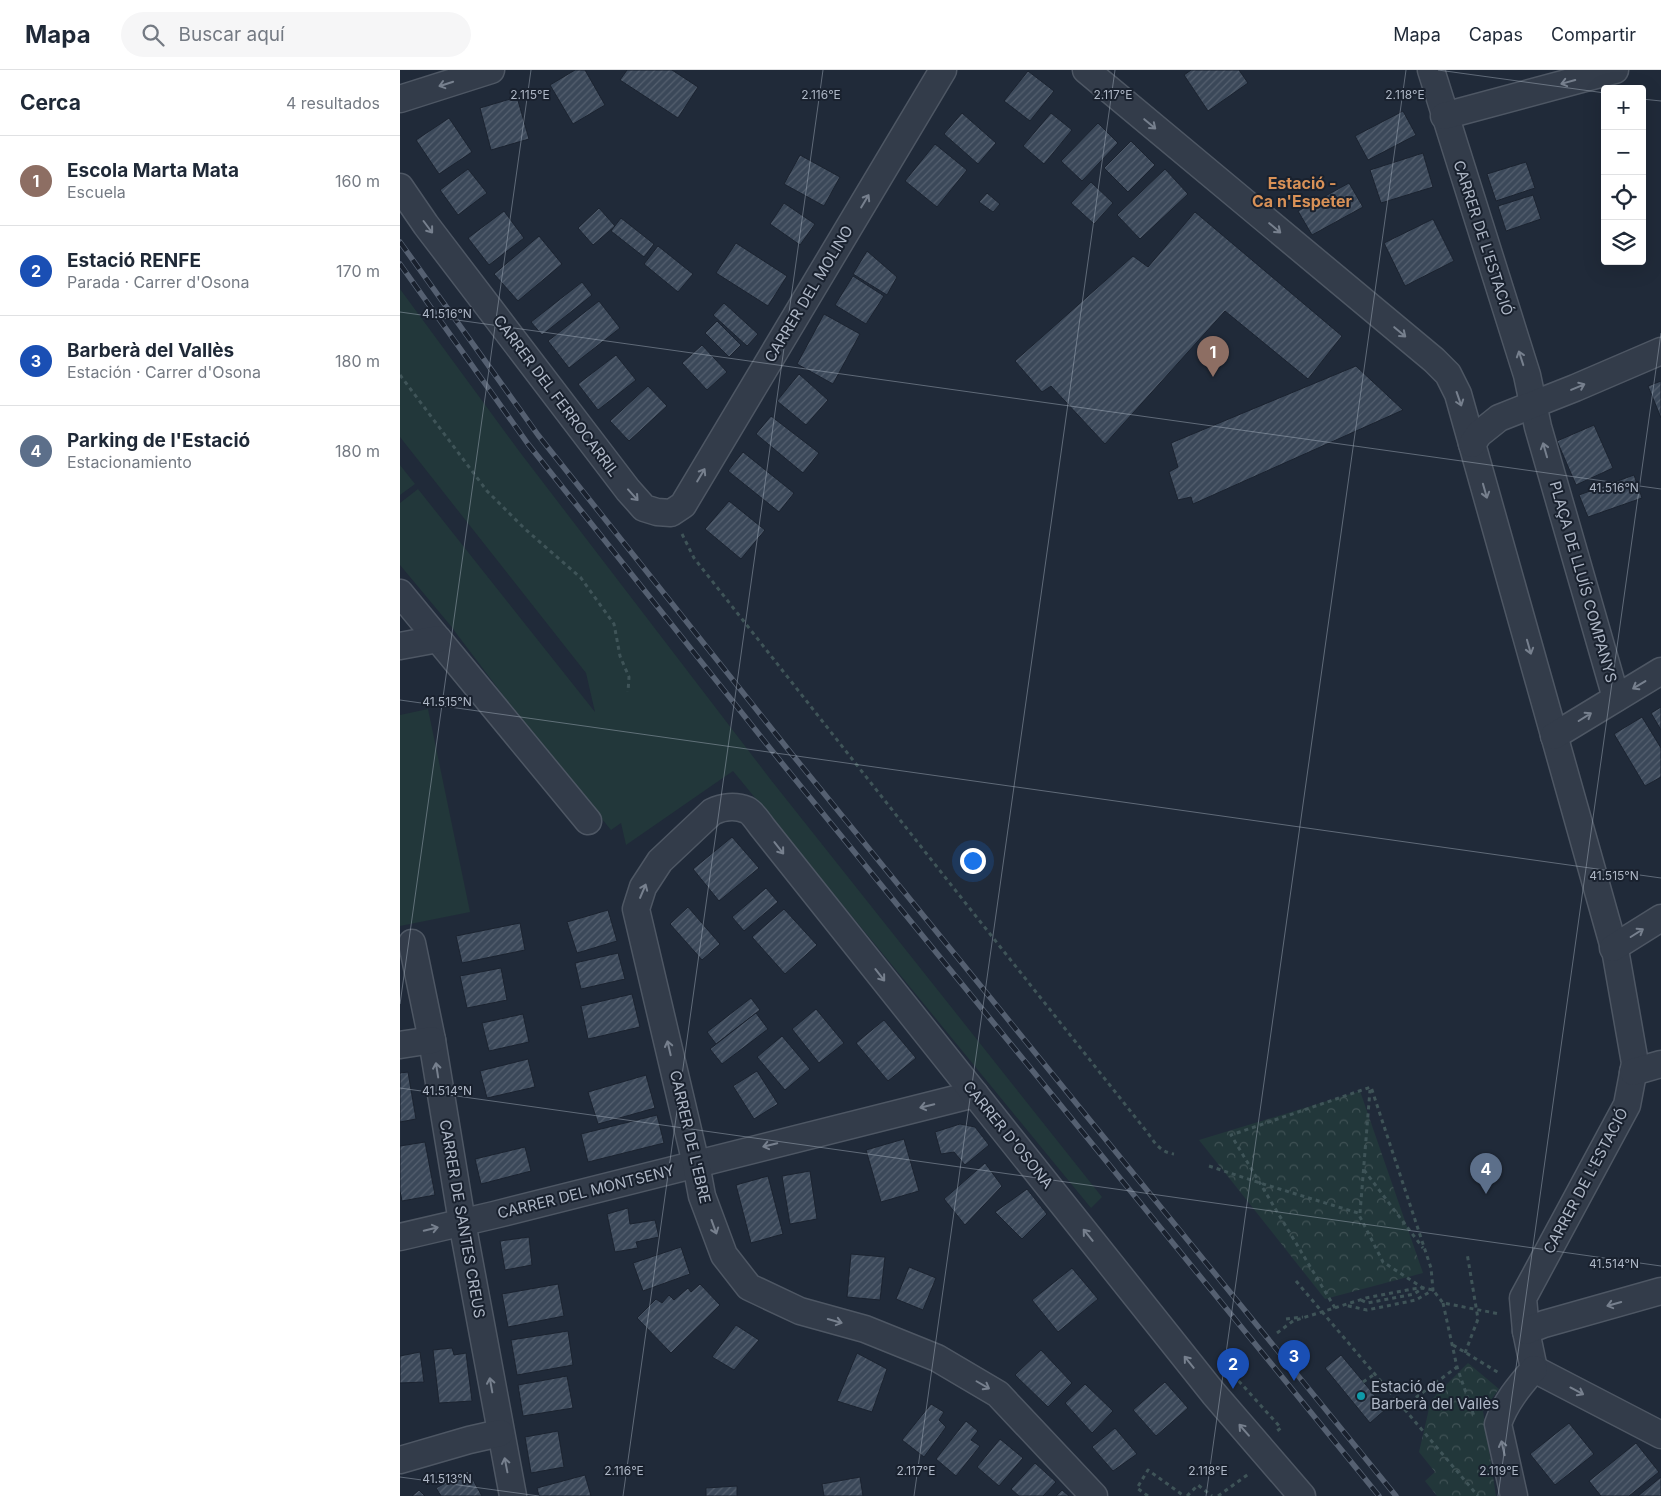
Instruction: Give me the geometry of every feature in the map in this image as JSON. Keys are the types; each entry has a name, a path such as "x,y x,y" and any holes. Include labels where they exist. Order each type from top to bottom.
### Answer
{"street":[{"path":"400,99 491,70"},
{"name":"CARRER DEL MOLINO","path":"671,513 683,505 943,70"},
{"path":"1086,70 1434,360 1448,374 1458,394 1554,736"},
{"name":"CARRER DE L'ESTACIÓ","path":"1431,70 1526,375 1533,406"},
{"path":"1444,116 1615,70"},
{"name":"CARRER DEL FERROCARRIL","path":"400,188 438,241 628,490 644,508 657,512 671,513"},
{"path":"1472,444 1479,434 1500,418 1533,406 1661,351"},
{"name":"PLAÇA DE LLUÍS COMPANYS","path":"1533,406 1616,698 1554,736"},
{"path":"400,594 438,639 511,716 588,821"},
{"path":"400,646 438,639"},
{"path":"1616,698 1661,671"},
{"name":"CARRER DE L'ESTACIÓ","path":"1534,1369 1526,1331 1524,1298 1627,1105 1635,1062 1613,948 1554,736"},
{"name":"CARRER DE L'EBRE","path":"748,810 730,806 712,812 660,862 643,887 636,909 702,1196 724,1256 749,1287 800,1311 865,1329 937,1358 998,1394 1094,1496"},
{"name":"CARRER D'OSONA","path":"748,810 1214,1394 1302,1496"},
{"path":"1613,948 1661,918"},
{"name":"CARRER DE SANTES CREUS","path":"412,943 432,1040 462,1222 513,1496"},
{"path":"400,1045 432,1040"},
{"path":"1633,1072 1661,1064"},
{"name":"CARRER DEL MONTSENY","path":"400,1237 975,1094"},
{"path":"1526,1331 1661,1290"},
{"path":"1514,1496 1498,1424 1501,1414 1519,1386 1534,1369 1661,1435"},
{"path":"400,1460 500,1433"}],"path":[{"path":"400,375 487,491 525,529 581,578 614,624 620,656 629,677 628,692"},
{"path":"671,513 694,558 945,878 1157,1146 1165,1153 1174,1154"},
{"path":"1371,1087 1360,1215 1383,1262 1423,1288 1433,1290"},
{"path":"1335,1308 1231,1134 1371,1087"},
{"path":"1371,1087 1431,1268 1433,1290 1443,1303 1457,1367 1474,1417"},
{"path":"1208,1166 1360,1215"},
{"path":"1363,1169 1426,1252"},
{"path":"1465,1353 1478,1319 1467,1253"},
{"path":"1296,1281 1478,1496"},
{"path":"1277,1333 1293,1321 1344,1305 1423,1288"},
{"path":"1344,1305 1367,1310 1416,1300 1433,1290"},
{"path":"1443,1303 1504,1315"},
{"path":"1286,1318 1311,1316"},
{"path":"1452,1345 1502,1375"},
{"path":"1403,1407 1457,1367"},
{"path":"1218,1496 1265,1455 1281,1428 1229,1370"},
{"path":"1363,1382 1374,1374"},
{"path":"1148,1496 1137,1488 1148,1470 1186,1496 1198,1485 1212,1496"}],"green space":[{"path":"400,289 519,451 771,780 1102,1197 1091,1208 733,771 626,845 621,823 611,830 530,731 450,625 400,565 400,503 418,489 595,712 586,673 400,437"},
{"path":"400,465 415,484 400,495"},
{"path":"428,709 470,912 400,926 400,715"},
{"path":"1360,1091 1423,1273 1325,1299 1199,1140"},
{"path":"1468,1363 1499,1389 1483,1411 1496,1496 1437,1496 1425,1481 1435,1472 1419,1452 1431,1400"}],"building":[{"path":"575,70 585,70 605,105 573,124 550,85"},
{"path":"627,70 672,70 698,87 678,118 620,80"},
{"path":"1191,70 1239,70 1248,83 1208,111 1184,75"},
{"path":"1028,71 1054,91 1030,121 1004,101"},
{"path":"517,97 529,139 491,150 480,108"},
{"path":"1403,111 1416,135 1368,160 1355,136"},
{"path":"962,113 996,143 978,164 944,134"},
{"path":"1051,113 1072,130 1044,164 1023,146"},
{"path":"449,118 472,152 439,174 416,140"},
{"path":"1098,123 1118,143 1082,181 1061,161"},
{"path":"1131,141 1155,165 1128,192 1104,168"},
{"path":"935,144 967,170 937,207 905,181"},
{"path":"1423,153 1433,187 1381,203 1370,170"},
{"path":"800,155 840,177 824,206 784,184"},
{"path":"1526,162 1535,188 1496,201 1487,174"},
{"path":"468,169 487,193 458,215 440,190"},
{"path":"1165,169 1188,194 1140,239 1117,215"},
{"path":"1091,182 1113,203 1094,224 1071,203"},
{"path":"1349,183 1363,207 1312,235 1298,211"},
{"path":"987,193 1000,204 993,212 979,202"},
{"path":"1533,195 1541,219 1506,231 1498,206"},
{"path":"784,203 815,224 800,245 770,224"},
{"path":"599,208 615,226 593,245 578,228"},
{"path":"504,211 524,238 489,265 468,238"},
{"path":"1195,212 1342,336 1308,379 1225,311 1105,444 1051,386 1042,392 1015,361 1133,256 1148,267"},
{"path":"621,218 654,244 644,257 611,231"},
{"path":"1433,219 1454,261 1405,286 1384,243"},
{"path":"539,236 562,264 518,301 494,274"},
{"path":"736,243 787,276 768,306 716,273"},
{"path":"658,246 693,274 678,292 644,264"},
{"path":"867,251 897,277 887,295 853,274"},
{"path":"853,276 884,296 866,324 835,305"},
{"path":"582,282 592,295 542,335 531,322"},
{"path":"599,301 620,328 569,368 548,341"},
{"path":"724,303 758,334 747,346 713,315"},
{"path":"824,314 860,334 833,384 797,364"},
{"path":"717,321 741,345 729,357 705,333"},
{"path":"702,345 727,372 707,390 682,363"},
{"path":"616,355 636,380 598,410 578,384"},
{"path":"1356,366 1403,410 1193,504 1191,497 1178,500 1169,472 1178,467 1171,443"},
{"path":"799,374 828,400 806,425 777,401"},
{"path":"1661,381 1661,418 1648,386"},
{"path":"648,386 667,406 629,441 610,421"},
{"path":"771,416 819,453 803,473 756,434"},
{"path":"1594,425 1613,468 1576,485 1557,441"},
{"path":"743,452 794,493 779,512 728,471"},
{"path":"1634,475 1642,498 1588,517 1579,495"},
{"path":"729,501 765,530 741,559 705,529"},
{"path":"1661,707 1661,730 1651,713"},
{"path":"1642,717 1661,748 1661,777 1645,786 1614,734"},
{"path":"732,837 759,868 719,901 693,869"},
{"path":"766,888 778,902 744,931 732,917"},
{"path":"688,907 720,944 702,960 670,924"},
{"path":"784,909 817,945 785,974 752,937"},
{"path":"608,910 617,941 577,953 567,922"},
{"path":"520,923 525,950 462,963 456,936"},
{"path":"618,953 625,979 581,989 575,963"},
{"path":"501,968 507,1000 467,1008 460,976"},
{"path":"632,994 640,1027 588,1039 581,1006"},
{"path":"751,998 760,1010 716,1044 707,1032"},
{"path":"816,1009 844,1043 819,1063 792,1029"},
{"path":"756,1013 768,1029 722,1064 710,1049"},
{"path":"523,1014 529,1042 489,1051 482,1023"},
{"path":"884,1020 916,1058 888,1081 856,1043"},
{"path":"782,1036 810,1069 785,1090 757,1057"},
{"path":"528,1059 535,1087 487,1098 480,1071"},
{"path":"757,1071 778,1104 754,1119 733,1086"},
{"path":"408,1072 416,1119 400,1122 400,1073"},
{"path":"646,1075 655,1108 598,1124 588,1092"},
{"path":"657,1115 664,1143 588,1162 581,1134"},
{"path":"960,1124 975,1127 989,1145 965,1165 954,1152 941,1154 935,1132"},
{"path":"904,1139 919,1191 881,1202 866,1150"},
{"path":"425,1142 435,1195 402,1201 400,1191 400,1146"},
{"path":"525,1147 531,1171 481,1184 475,1159"},
{"path":"985,1163 1002,1186 965,1225 944,1199"},
{"path":"810,1171 817,1219 790,1224 782,1176"},
{"path":"768,1176 783,1234 751,1243 736,1185"},
{"path":"1027,1189 1047,1214 1022,1239 995,1212"},
{"path":"628,1208 630,1224 655,1220 659,1237 636,1242 638,1248 615,1252 607,1214"},
{"path":"529,1237 532,1265 505,1270 500,1241"},
{"path":"681,1247 690,1274 643,1291 633,1263"},
{"path":"851,1254 885,1257 880,1300 847,1297"},
{"path":"909,1267 936,1278 923,1310 896,1299"},
{"path":"1072,1268 1098,1299 1058,1332 1032,1300"},
{"path":"558,1284 564,1316 508,1327 502,1294"},
{"path":"700,1284 720,1305 671,1353 637,1318 656,1299 662,1303 669,1295 674,1300 688,1288 691,1292"},
{"path":"736,1325 759,1340 734,1370 712,1357"},
{"path":"568,1331 573,1365 517,1375 511,1340"},
{"path":"452,1348 454,1355 466,1353 472,1401 439,1403 433,1350"},
{"path":"1041,1350 1072,1383 1048,1407 1015,1375"},
{"path":"420,1352 424,1382 400,1383 400,1356"},
{"path":"857,1353 887,1369 872,1412 837,1401"},
{"name":"Estació de Barberà del Vallès","path":"1341,1355 1386,1409 1370,1423 1325,1368"},
{"path":"567,1376 573,1408 523,1416 518,1385"},
{"path":"1165,1382 1188,1408 1156,1436 1133,1410"},
{"path":"1085,1384 1113,1411 1092,1433 1065,1403"},
{"path":"931,1404 944,1412 939,1420 946,1427 924,1457 902,1440"},
{"path":"966,1421 978,1431 971,1440 980,1446 956,1476 936,1459"},
{"path":"1569,1423 1594,1454 1555,1485 1530,1454"},
{"path":"1115,1428 1137,1454 1113,1471 1092,1447"},
{"path":"558,1431 564,1467 531,1473 525,1437"},
{"path":"1000,1439 1023,1458 999,1486 977,1467"},
{"path":"1636,1443 1659,1472 1629,1496 1601,1496 1589,1481"},
{"path":"1035,1463 1056,1482 1043,1496 1019,1496 1011,1489"},
{"path":"468,1471 482,1496 441,1496 436,1488"},
{"path":"585,1475 591,1496 539,1496 537,1488"},
{"path":"860,1477 863,1496 824,1496 822,1484"},
{"path":"1661,1477 1661,1496 1638,1496"},
{"path":"737,1486 737,1496 706,1496 706,1488"},
{"path":"419,1490 425,1496 412,1496"},
{"path":"1062,1490 1069,1496 1056,1496"}],"railway":[{"path":"400,242 538,435 791,753 1396,1496"},
{"path":"400,264 528,444 781,762 1379,1496"}],"place":[{"name":"Escola Marta Mata","path":"1213,377"},
{"name":"Parking de l'Estació","path":"1486,1194"},
{"name":"Barberà del Vallès","path":"1294,1381"},
{"name":"Estació RENFE","path":"1233,1389"},
{"name":"Estació de Barberà del Vallès","path":"1361,1396"}],"district":[{"name":"Estació - Ca n'Espeter","path":"1302,192"}]}
